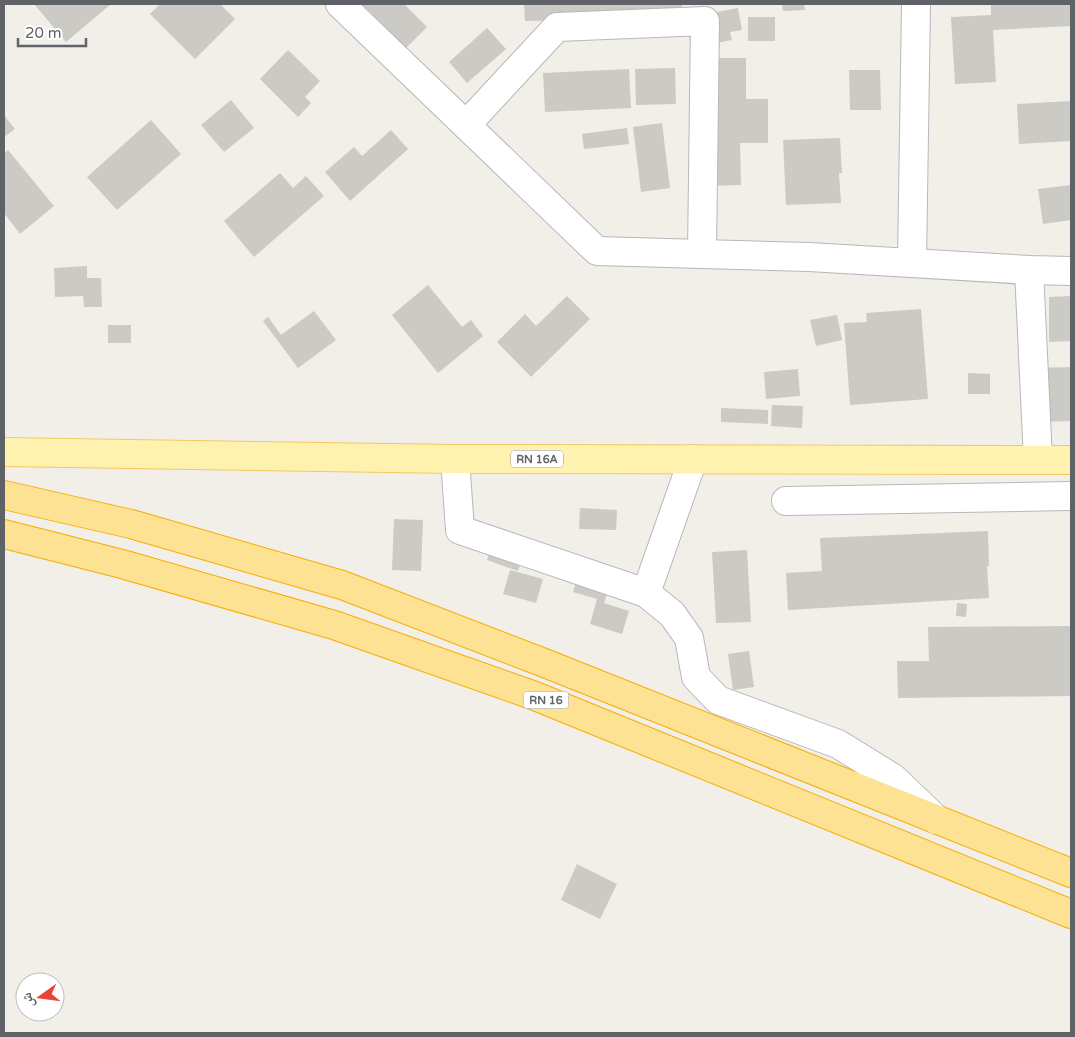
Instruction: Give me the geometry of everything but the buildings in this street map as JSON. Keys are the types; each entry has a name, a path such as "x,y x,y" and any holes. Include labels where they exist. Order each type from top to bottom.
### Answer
{"highway":[{"name":"RN 16","path":"4,494 131,524 342,585 1071,873"},
{"name":"RN 16","path":"4,534 122,564 334,625 535,696 1071,914"}],"main road":[{"name":"RN 16A","path":"4,452 455,459 1071,460"}],"street":[{"path":"340,4 597,251 809,256 1029,270 1071,270"},
{"path":"912,263 916,4"},
{"path":"466,125 557,27 706,21 702,254"},
{"path":"1029,270 1038,460"},
{"path":"455,459 460,530 646,593 672,614 689,638 696,677 718,700 838,744 894,778 937,820"},
{"path":"646,593 693,459"},
{"path":"786,500 1071,496"}]}
